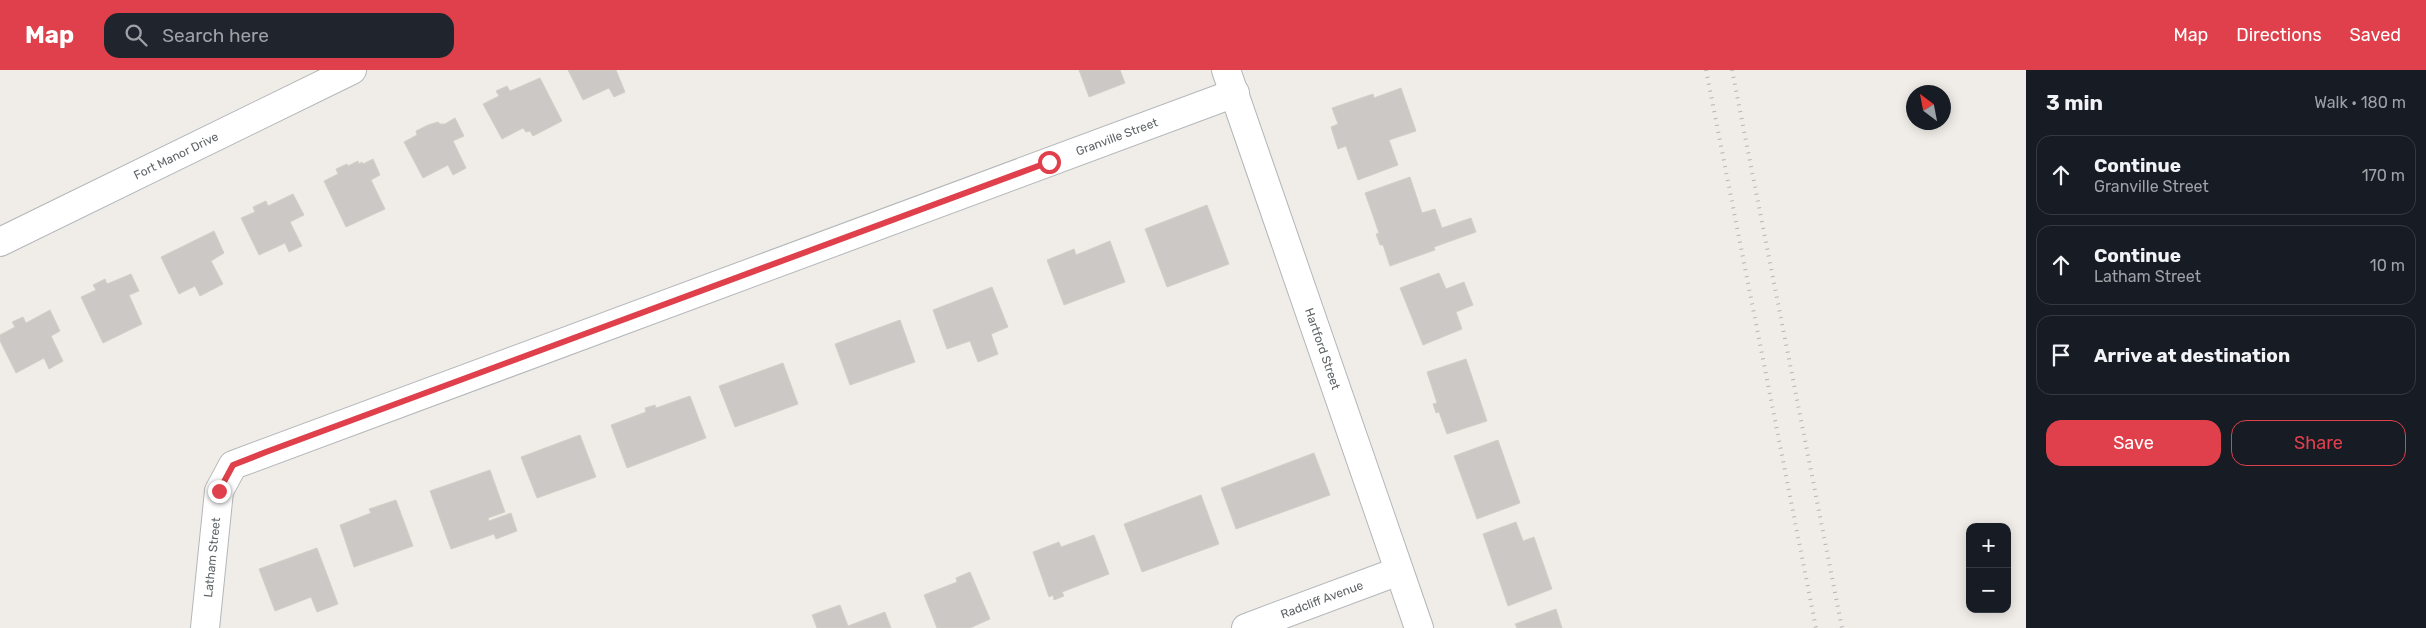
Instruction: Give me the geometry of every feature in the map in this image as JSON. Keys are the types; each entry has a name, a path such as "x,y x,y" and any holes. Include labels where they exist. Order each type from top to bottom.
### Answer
{"street":[{"name":"Fort Manor Drive","path":"0,242 352,70"},
{"name":"Granville Street","path":"266,452 1230,81"},
{"name":"Hartford Street","path":"1230,81 1419,628"},
{"name":"Latham Street","path":"205,628 219,491 233,465 266,452"},
{"name":"Radcliff Avenue","path":"1246,628 1399,571"}],"building":[{"path":"568,70 616,70 625,92 614,97 609,88 583,100"},
{"path":"1079,70 1120,70 1125,83 1089,97"},
{"path":"540,78 562,121 533,136 530,131 526,132 523,128 502,139 483,104 499,96 496,91 507,86 510,91"},
{"path":"1401,88 1416,131 1389,140 1398,165 1358,180 1346,146 1338,149 1331,127 1338,124 1332,108 1373,94 1374,98"},
{"path":"455,118 464,136 453,141 466,168 453,175 448,165 423,178 404,142 417,135 416,131 428,125 438,122 445,124"},
{"path":"373,159 380,175 371,180 385,209 346,227 324,181 338,174 336,169 347,164 348,166 358,161 359,164 362,162 363,164"},
{"path":"1410,177 1422,213 1435,209 1442,228 1471,218 1476,232 1434,247 1435,250 1390,266 1383,245 1380,245 1376,234 1379,233 1365,193"},
{"path":"293,194 304,215 290,222 302,246 289,252 285,243 259,255 241,218 255,212 253,207 266,201 268,206"},
{"path":"1207,205 1229,264 1167,287 1145,229"},
{"path":"214,231 224,253 211,261 223,284 200,296 195,286 179,294 161,257"},
{"path":"1110,241 1125,282 1064,305 1047,260 1074,249 1076,255"},
{"path":"1439,273 1446,289 1464,282 1473,305 1456,312 1462,329 1423,345 1400,288"},
{"path":"131,274 139,291 129,295 142,324 103,343 81,297 96,290 93,285 105,279 107,284"},
{"path":"992,287 1008,327 991,334 998,354 978,362 970,341 947,349 933,310"},
{"path":"50,310 60,331 51,336 63,361 49,369 44,358 16,373 0,341 0,335 15,327 12,322 23,317 26,323"},
{"path":"900,320 915,362 850,385 835,344"},
{"path":"1466,359 1487,421 1447,434 1439,412 1436,413 1433,404 1437,403 1427,372"},
{"path":"783,363 798,404 735,427 719,386"},
{"path":"690,396 706,438 627,468 611,425 646,412 645,408 655,405 656,408"},
{"path":"580,435 596,477 537,498 521,457"},
{"path":"1498,440 1520,503 1477,519 1454,456"},
{"path":"1314,453 1330,495 1236,529 1221,488"},
{"path":"490,470 505,512 488,518 489,521 511,513 517,531 496,539 494,534 451,549 430,491"},
{"path":"1201,495 1219,544 1142,572 1124,524"},
{"path":"396,500 413,546 354,567 340,525 371,513 369,509"},
{"path":"1516,522 1523,541 1534,537 1552,589 1508,606 1483,534"},
{"path":"1094,535 1109,574 1062,592 1064,596 1054,600 1053,595 1049,597 1033,552 1059,542 1061,547"},
{"path":"317,548 338,604 317,612 311,597 275,611 259,569"},
{"path":"970,572 990,619 970,628 937,628 924,595 957,582 956,578"},
{"path":"840,605 848,626 885,612 891,628 817,628 812,615"},
{"path":"1556,609 1562,628 1517,628 1515,624"}],"railway":[{"path":"1706,70 1816,628"},
{"path":"1732,70 1842,628"}],"route":[{"path":"219,491 233,465 1049,162"}]}
